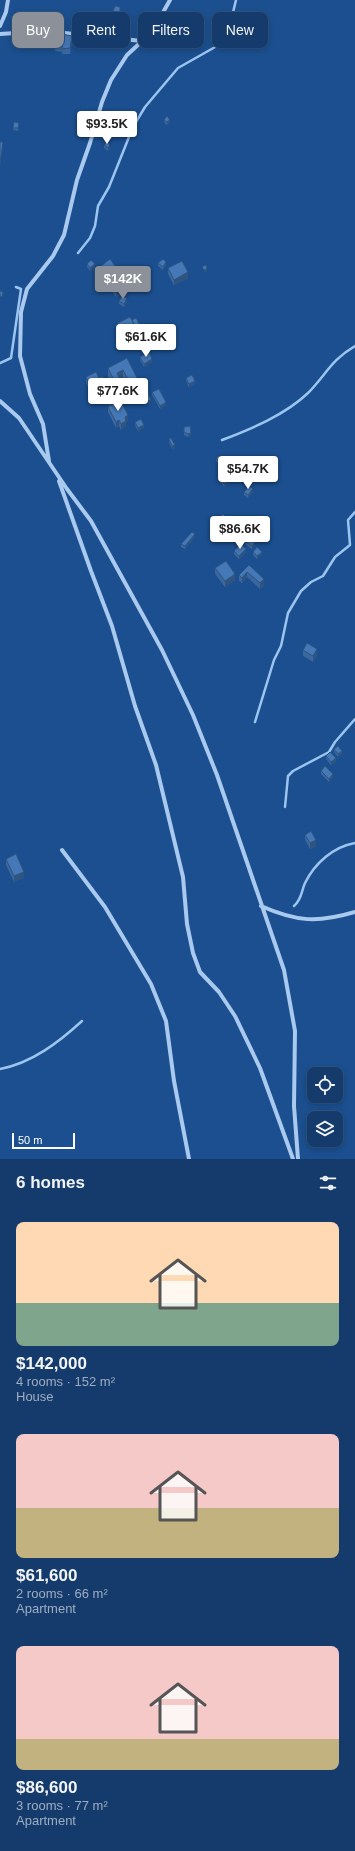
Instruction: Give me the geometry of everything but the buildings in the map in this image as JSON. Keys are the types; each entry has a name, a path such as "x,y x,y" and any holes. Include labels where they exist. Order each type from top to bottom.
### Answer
{"street":[{"path":"0,26 6,12 8,0"},
{"path":"163,12 170,0"},
{"path":"0,34 45,31 138,40"},
{"path":"49,462 43,424 30,394 20,356 21,312 27,289 54,256 64,235 77,180 102,102 111,80 127,55 138,44"},
{"path":"0,401 19,418 99,534 162,650 193,715 217,775 284,970 295,1031 295,1113 298,1159"},
{"path":"57,474 90,571 112,626 135,706 156,766 183,877 187,924 193,953 200,972 219,992 235,1016 260,1068 292,1159"},
{"path":"62,850 105,907 151,984 166,1021 174,1081 189,1159"},
{"path":"261,906 278,914 300,919 329,920 355,912"}],"waterway":[{"path":"78,253 90,238 95,226 98,206 109,187 133,127 145,107 178,68 224,42 229,29 236,0"},
{"path":"0,363 11,358 21,289 16,287"},
{"path":"222,440 278,415 299,401 314,387 340,356 355,346"},
{"path":"255,722 274,660 281,646 288,613 301,591 311,582 323,576 335,557 350,545 348,520 355,512"},
{"path":"285,807 288,776 293,771 329,752 335,742 355,719"},
{"path":"294,906 300,898 309,876 319,863 339,848 355,843"},
{"path":"0,1069 34,1057 64,1037 82,1021"}]}
